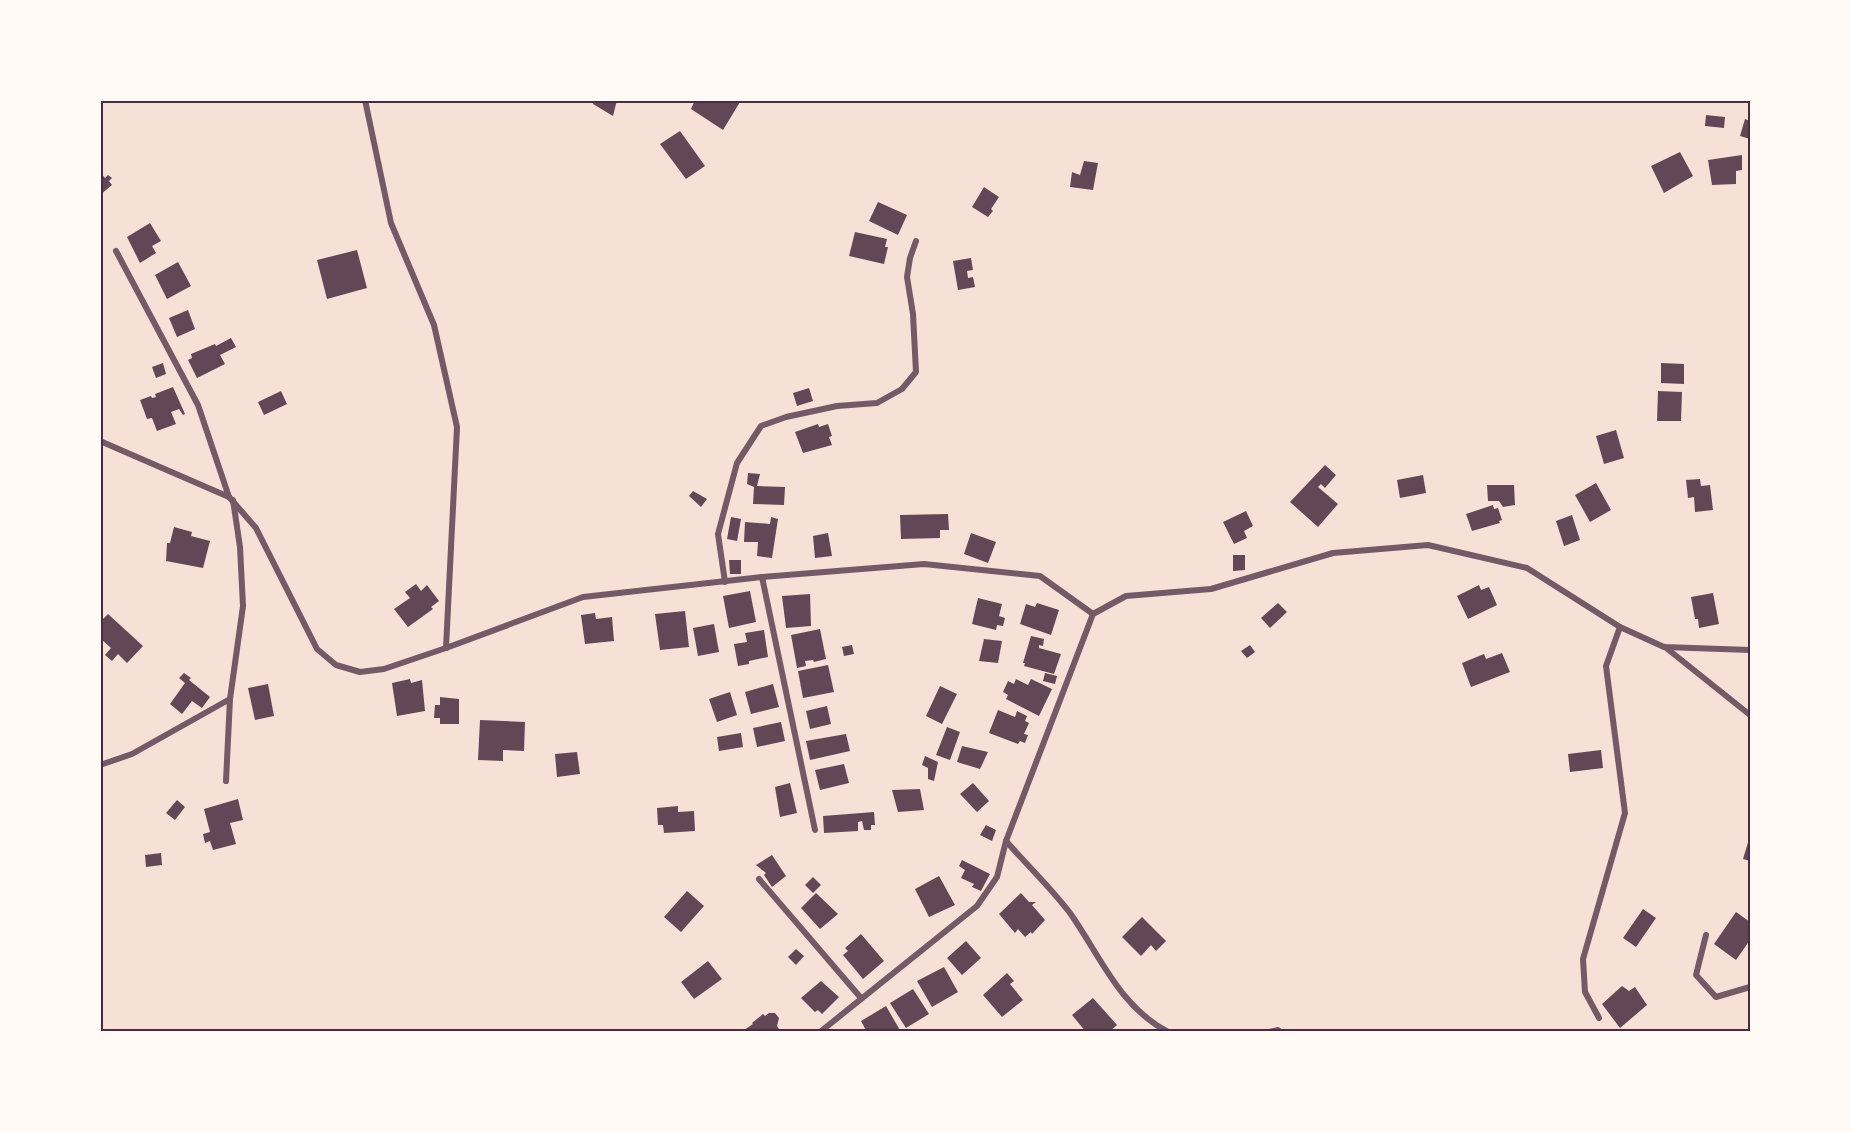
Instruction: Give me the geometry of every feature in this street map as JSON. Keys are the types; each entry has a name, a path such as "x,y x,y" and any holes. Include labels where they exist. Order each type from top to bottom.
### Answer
{"street":[{"path":"366,100 391,223 434,325 457,427 447,648"},
{"path":"654,100 660,100"},
{"path":"726,582 718,534 737,464 760,426 786,417 837,406 877,403 902,389 916,372 913,314 907,277 916,241"},
{"path":"116,251 198,405 231,498 240,547 243,606 230,699 226,781"},
{"path":"100,441 231,498 256,528 317,649 336,666 360,672 384,669 447,648 583,597 762,577 924,564 1040,576 1093,614"},
{"path":"820,1032 977,906 997,877 1006,841 1093,614 1126,596 1211,589 1333,553 1428,545 1527,568 1620,627 1664,646 1750,715"},
{"path":"762,577 815,830"},
{"path":"1599,1018 1585,992 1583,959 1625,813 1606,666 1620,627"},
{"path":"1664,646 1750,650"},
{"path":"100,765 132,754 230,699"},
{"path":"1006,841 1069,912 1136,1011 1168,1032"},
{"path":"759,879 861,998"},
{"path":"1706,935 1696,975 1716,997 1750,987"},
{"path":"1269,1032 1278,1030 1280,1032"}],"building":[{"path":"594,100 617,100 613,116 593,104"},
{"path":"695,100 737,100 740,102 723,130 691,109"},
{"path":"1706,115 1725,117 1724,128 1705,126"},
{"path":"1745,119 1750,121 1750,139 1740,136"},
{"path":"680,131 705,166 686,179 660,144"},
{"path":"1680,152 1693,176 1664,193 1651,166"},
{"path":"1742,155 1742,170 1736,171 1736,184 1712,185 1708,160"},
{"path":"1084,161 1098,163 1093,190 1070,187 1072,172 1080,175"},
{"path":"100,172 105,178 108,175 112,178 109,181 112,185 100,195"},
{"path":"984,187 999,197 988,217 972,207"},
{"path":"878,202 907,215 898,235 869,221"},
{"path":"150,223 161,241 152,246 156,253 140,263 127,237"},
{"path":"855,232 887,239 885,247 888,247 884,264 849,256"},
{"path":"357,250 367,288 327,299 317,260"},
{"path":"971,258 973,270 967,271 968,278 973,277 975,287 958,290 953,261"},
{"path":"178,262 191,286 167,299 155,275"},
{"path":"188,310 195,329 177,337 169,318"},
{"path":"231,338 236,347 220,355 225,364 197,378 188,360 192,358 191,354 215,344 216,346"},
{"path":"163,363 166,374 156,378 152,367"},
{"path":"1661,363 1684,364 1684,384 1661,383"},
{"path":"173,387 185,414 183,415 179,409 171,412 176,424 157,431 152,418 147,419 140,400 151,396 156,397 155,394"},
{"path":"809,388 813,401 797,406 793,393"},
{"path":"281,391 287,404 264,415 258,402"},
{"path":"1658,391 1682,392 1681,421 1657,421"},
{"path":"818,424 819,427 828,424 832,445 803,453 795,432"},
{"path":"1616,430 1624,458 1604,464 1596,436"},
{"path":"1325,465 1336,475 1325,488 1321,484 1318,487 1338,504 1318,527 1290,502"},
{"path":"748,473 760,474 757,486 785,487 784,505 753,504 754,487 747,484"},
{"path":"1423,475 1426,493 1400,498 1397,480"},
{"path":"1700,479 1701,486 1710,485 1713,510 1695,512 1694,497 1688,498 1686,480"},
{"path":"1596,483 1611,510 1590,522 1575,495"},
{"path":"1487,485 1514,485 1515,505 1503,507 1499,501 1488,501"},
{"path":"693,491 707,499 701,507 689,496"},
{"path":"1493,505 1494,509 1498,508 1502,520 1499,521 1500,523 1472,531 1466,514"},
{"path":"1246,511 1253,526 1244,531 1247,538 1234,544 1223,522"},
{"path":"948,514 949,530 940,530 940,538 901,539 900,515"},
{"path":"1572,515 1580,540 1564,546 1556,521"},
{"path":"731,517 741,519 737,541 727,539"},
{"path":"771,517 778,519 772,558 757,556 758,542 744,542 745,522 770,524"},
{"path":"174,527 192,532 191,536 210,541 203,568 166,561 167,543 170,543"},
{"path":"828,533 832,556 815,558 813,536"},
{"path":"971,533 996,542 988,563 964,554"},
{"path":"1233,555 1245,555 1245,570 1233,571"},
{"path":"729,560 741,560 741,574 730,574"},
{"path":"416,584 421,591 427,585 439,601 431,607 433,609 408,627 394,609 410,598 405,592"},
{"path":"1479,585 1481,590 1489,587 1497,605 1468,619 1457,596"},
{"path":"750,591 756,622 729,628 723,596"},
{"path":"1713,593 1719,624 1699,628 1691,597"},
{"path":"810,594 811,626 786,628 782,596"},
{"path":"978,598 1002,604 999,616 1005,618 1003,626 997,625 996,630 972,624"},
{"path":"1037,603 1059,610 1051,635 1020,624 1026,604 1035,607"},
{"path":"1278,603 1287,612 1270,628 1261,618"},
{"path":"685,611 689,647 660,650 655,614"},
{"path":"595,613 596,619 612,617 614,641 585,644 581,615"},
{"path":"108,614 143,646 127,663 118,654 112,661 105,655 111,648 100,638 100,622"},
{"path":"714,624 719,652 698,656 693,628"},
{"path":"820,629 826,659 814,662 813,660 805,661 806,666 797,668 791,635"},
{"path":"764,630 768,657 738,666 734,644 747,642 745,633"},
{"path":"1031,636 1044,639 1043,646 1039,645 1039,648 1061,654 1054,674 1024,666"},
{"path":"984,639 1002,641 998,663 979,661"},
{"path":"852,645 854,654 844,656 842,647"},
{"path":"1250,645 1255,652 1247,658 1241,651"},
{"path":"1502,653 1510,672 1471,687 1462,663 1484,654 1486,659"},
{"path":"828,665 834,692 803,698 798,671"},
{"path":"184,673 210,697 202,708 192,701 182,714 170,704 185,683 179,678"},
{"path":"1045,673 1057,676 1055,684 1043,681"},
{"path":"410,679 411,683 422,680 425,711 397,716 392,683"},
{"path":"1016,679 1028,685 1031,679 1052,689 1039,716 1006,699 1008,695 1003,692 1008,681 1014,684"},
{"path":"268,684 274,716 255,720 248,688"},
{"path":"773,684 779,707 751,714 745,692"},
{"path":"940,686 957,694 942,724 926,716"},
{"path":"730,692 737,715 717,722 709,699"},
{"path":"440,697 459,699 459,724 440,724 440,718 434,718 435,705 440,705"},
{"path":"827,706 831,724 810,729 806,711"},
{"path":"998,710 1015,717 1017,711 1027,716 1025,721 1029,723 1024,734 1028,735 1025,743 1020,741 1018,744 989,733"},
{"path":"480,720 525,722 524,751 503,750 503,761 478,760"},
{"path":"781,722 785,741 757,747 753,728"},
{"path":"947,727 960,732 950,760 936,755"},
{"path":"741,733 743,747 719,751 717,737"},
{"path":"846,734 850,751 810,760 806,741"},
{"path":"962,746 988,752 980,769 957,762"},
{"path":"1601,750 1603,768 1570,772 1568,754"},
{"path":"577,752 580,774 557,777 555,754"},
{"path":"925,756 938,762 934,781 928,779 928,768 922,765"},
{"path":"844,764 849,783 820,790 815,770"},
{"path":"790,783 797,813 780,817 775,787"},
{"path":"973,783 989,801 977,812 960,794"},
{"path":"920,789 924,810 898,812 892,790"},
{"path":"238,799 243,820 230,823 236,844 213,850 210,841 205,843 203,834 210,832 204,809"},
{"path":"177,800 185,807 175,820 166,813"},
{"path":"678,806 678,812 694,811 695,831 664,833 663,825 658,825 657,808"},
{"path":"874,812 875,825 871,825 871,830 864,830 862,821 858,822 858,831 824,833 823,816"},
{"path":"986,825 996,830 992,841 980,835"},
{"path":"1750,836 1750,861 1743,859"},
{"path":"161,853 162,865 146,867 145,855"},
{"path":"772,855 786,876 772,887 764,875 766,873 756,865"},
{"path":"962,860 990,874 981,891 972,887 974,884 961,878 965,870 959,866"},
{"path":"939,876 955,905 929,917 915,889"},
{"path":"813,877 821,885 813,893 805,885"},
{"path":"687,891 704,906 681,932 664,917"},
{"path":"816,893 838,914 820,929 801,908"},
{"path":"1021,893 1029,902 1036,902 1032,905 1045,920 1032,934 1031,932 1025,937 1018,929 1015,933 999,914"},
{"path":"1643,909 1656,918 1636,947 1623,938"},
{"path":"1736,912 1750,922 1750,940 1736,960 1714,944"},
{"path":"1142,917 1166,941 1156,951 1151,945 1141,956 1122,937"},
{"path":"861,934 884,961 863,979 843,955 848,951 845,948"},
{"path":"966,941 981,958 962,975 947,958"},
{"path":"796,949 804,956 796,965 788,957"},
{"path":"708,961 722,979 694,999 681,982"},
{"path":"944,967 958,992 932,1007 917,981"},
{"path":"1007,973 1014,981 1010,984 1023,1000 1002,1017 983,995"},
{"path":"821,981 839,997 822,1014 818,1010 815,1012 801,998"},
{"path":"1622,986 1629,991 1635,987 1647,1005 1620,1028 1602,1004"},
{"path":"913,989 929,1014 906,1028 890,1003"},
{"path":"1093,998 1117,1025 1109,1032 1086,1032 1072,1015"},
{"path":"886,1006 901,1032 867,1032 861,1021"},
{"path":"775,1013 779,1018 777,1026 781,1032 741,1032 763,1014 765,1016"}]}
